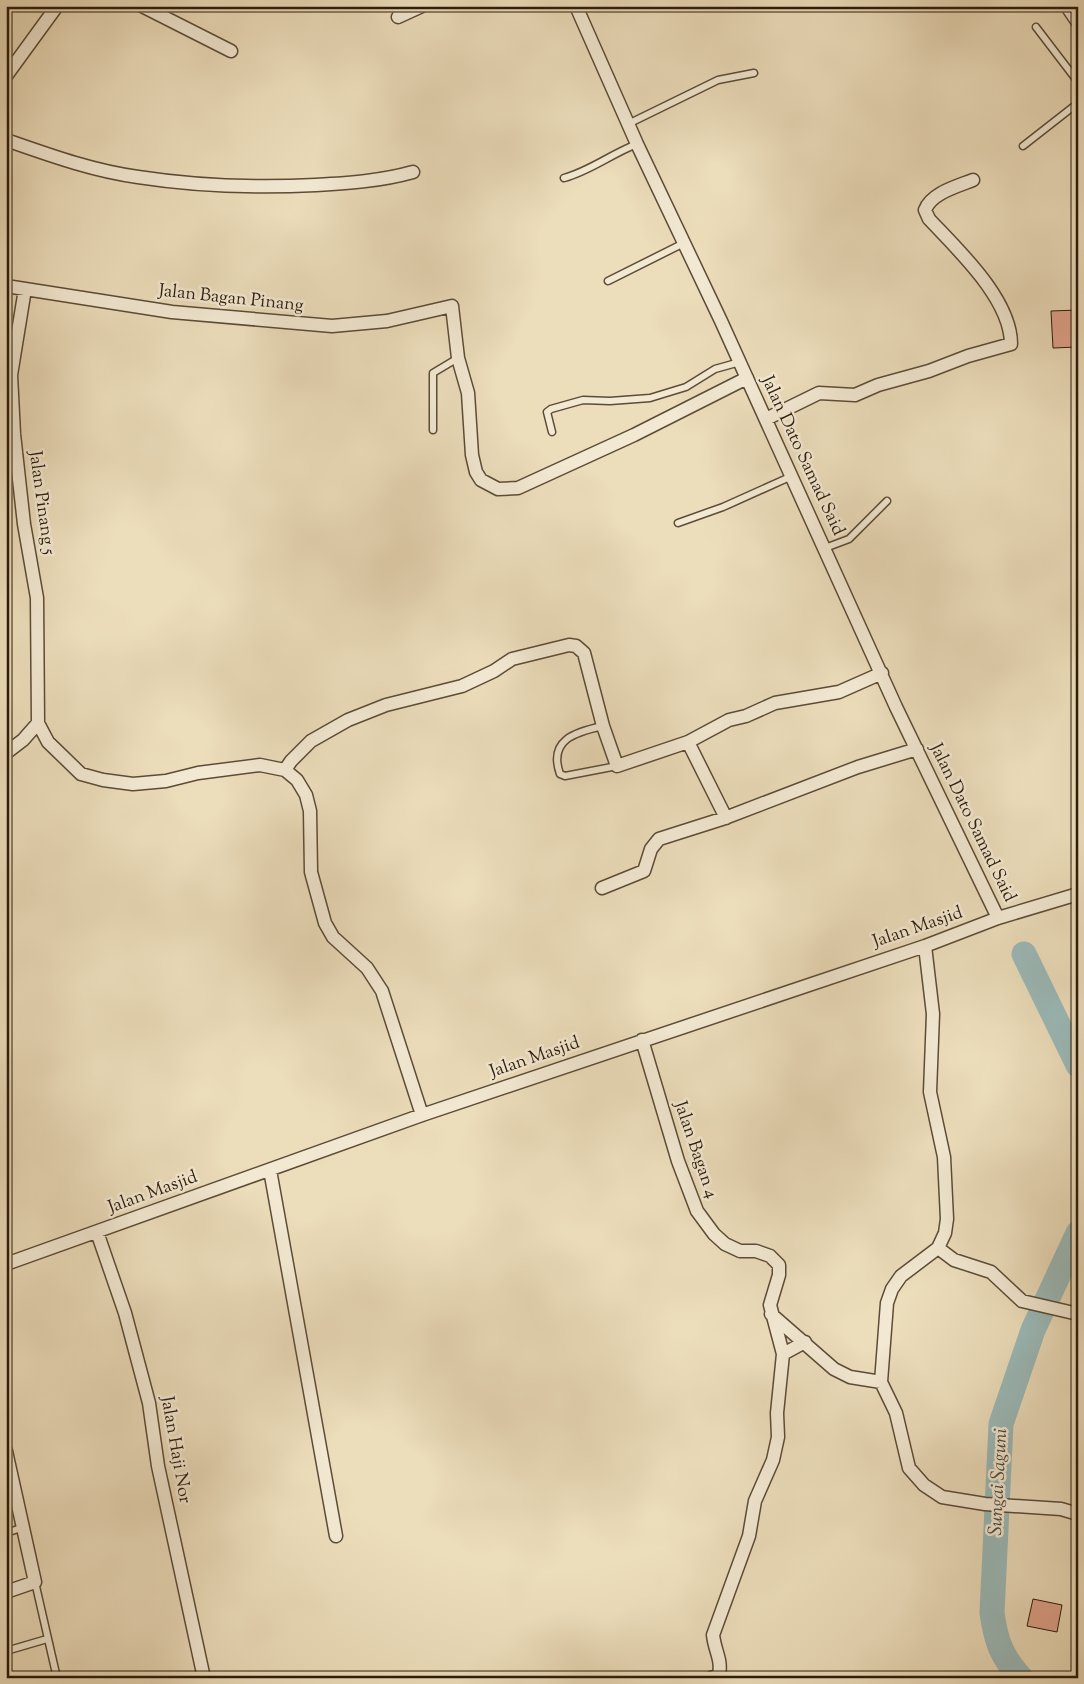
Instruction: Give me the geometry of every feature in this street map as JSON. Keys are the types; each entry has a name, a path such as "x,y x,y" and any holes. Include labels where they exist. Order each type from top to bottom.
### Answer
{"street":[{"path":"6,76 57,6"},
{"path":"142,6 230,51"},
{"path":"398,17 422,6"},
{"name":"Jalan Dato Samad Said","path":"576,6 637,144 740,362 917,749 998,918"},
{"path":"6,140 62,159 136,177 194,183 300,186 388,179 413,172"},
{"path":"766,420 819,393 855,395 878,384 929,371 968,356 1011,344 1011,329 988,287 974,267 929,219 925,210 927,204 936,197 973,180"},
{"name":"Jalan Bagan Pinang","path":"6,286 172,312 332,326 386,321 452,306 458,358"},
{"name":"Jalan Pinang 5","path":"25,289 11,375 10,433 37,598 38,723"},
{"path":"458,358 468,392 472,455 476,472 481,480 498,489 518,488 634,435 746,378"},
{"path":"285,770 291,760 311,741 348,720 386,705 462,686 512,660 569,645 576,646 584,653 603,726 617,766 688,742 730,720 746,716 775,703 839,692 882,673"},
{"path":"6,753 23,740 38,723 48,742 82,774 103,780 134,784 166,781 198,773 260,765 285,770 297,780 306,795 310,811 311,872 325,923 333,936 368,968 382,992 422,1115"},
{"path":"688,742 726,818"},
{"path":"602,888 644,871 651,849 659,839 726,818 858,767 917,749"},
{"name":"Jalan Masjid","path":"6,1264 422,1115 925,946 998,918 1078,894"},
{"path":"925,946 933,1014 930,1092 944,1157 947,1203 945,1233 938,1248 901,1276 892,1289 887,1303 881,1382 896,1413 909,1468 924,1485 942,1497 984,1504 1061,1509 1078,1514"},
{"name":"Jalan Bagan 4","path":"642,1040 678,1160 697,1211 714,1234 725,1244 740,1251 756,1251 770,1256 778,1265 780,1275 771,1295 771,1314"},
{"path":"270,1170 336,1536"},
{"name":"Jalan Haji Nor","path":"97,1232 125,1313 149,1403 158,1466 204,1678"},
{"path":"938,1248 954,1260 991,1272 1013,1294 1033,1305 1078,1314"},
{"path":"771,1314 834,1369 850,1377 881,1382"},
{"path":"716,1677 721,1663 713,1636 749,1536 756,1501 773,1460 778,1437 777,1413 783,1354 771,1314"},
{"path":"783,1354 805,1342"},
{"path":"6,1451 35,1582 6,1592"}],"lane":[{"path":"1063,6 1078,28"},
{"path":"1036,27 1077,81"},
{"path":"628,124 718,80 754,73"},
{"path":"1022,146 1078,103"},
{"path":"564,178 582,173 616,152 637,144"},
{"path":"608,281 684,243"},
{"path":"433,430 433,374 458,358"},
{"path":"552,432 546,412 551,409 583,400 610,401 650,398 686,386 715,369 740,362"},
{"path":"678,523 723,507 792,476"},
{"path":"825,548 849,539 887,500"},
{"path":"603,726 571,736 562,744 557,752 560,774 565,776 617,766"},
{"path":"6,1533 24,1527"},
{"path":"35,1582 57,1678"},
{"path":"6,1651 47,1639"}],"building":[{"path":"1078,310 1078,347 1053,348 1051,311"},
{"path":"1033,1599 1062,1605 1057,1632 1027,1626"}],"waterway":[{"name":"Sungai Saguni","path":"1024,954 1078,1065"},
{"name":"Sungai Saguni","path":"1021,1678 1000,1648 992,1613 1001,1424 1033,1330 1078,1233"}]}
